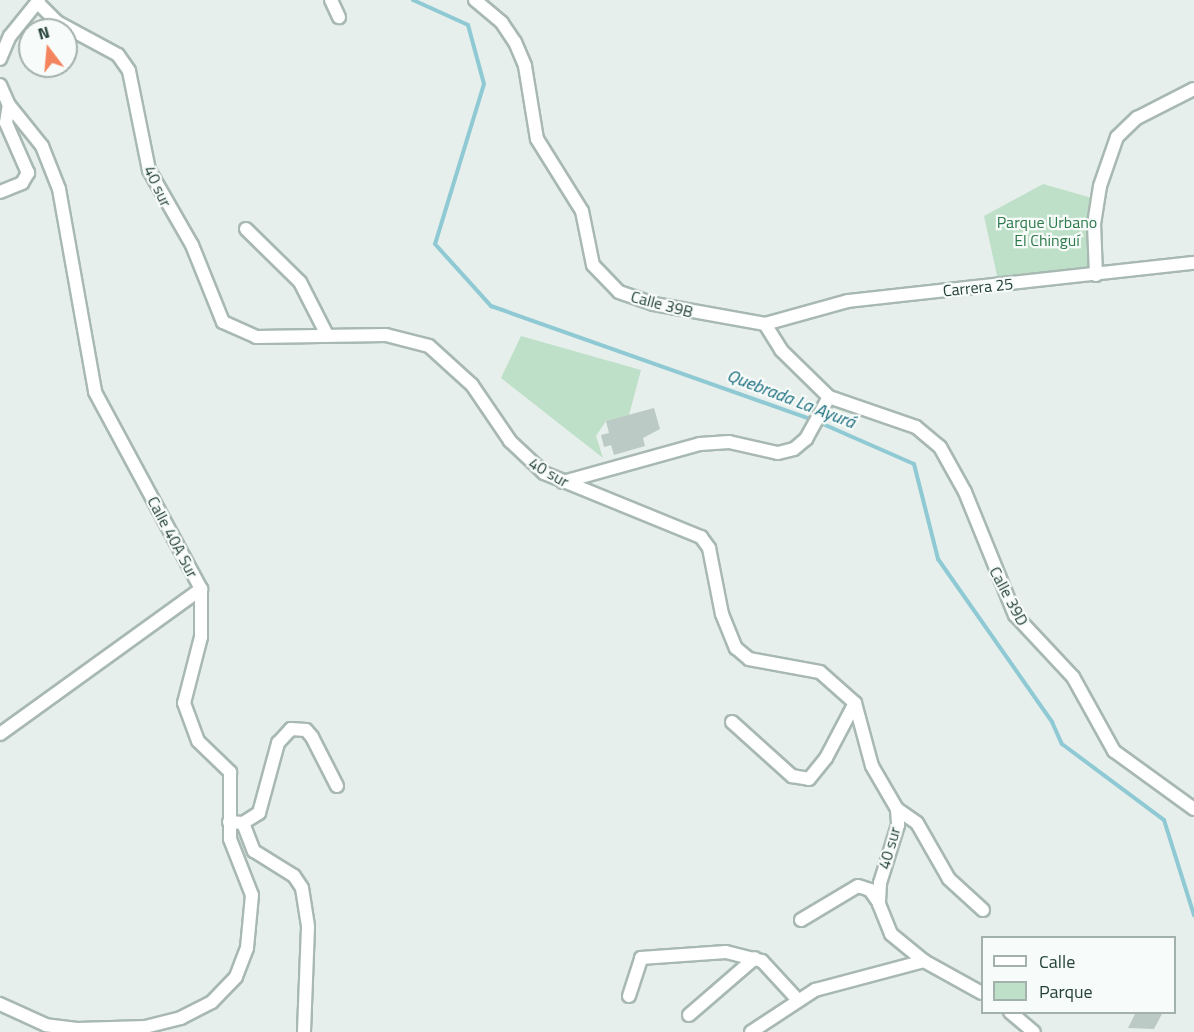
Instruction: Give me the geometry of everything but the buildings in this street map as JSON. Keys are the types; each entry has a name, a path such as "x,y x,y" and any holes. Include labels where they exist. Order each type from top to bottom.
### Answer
{"street":[{"path":"331,0 339,17"},
{"name":"Calle 39B","path":"475,0 502,23 515,42 525,66 537,139 576,198 593,265 602,280 619,292 654,304 765,324"},
{"path":"0,59 10,36 38,2"},
{"name":"40 sur","path":"38,2 57,22 118,55 129,71 149,170 192,245 223,322 256,337 386,335 429,346 472,385 526,460 562,482 701,537 709,548 722,614 736,648 759,662 820,672 855,703 872,766 897,809 898,825 880,883 879,904 891,934 924,961 981,992"},
{"name":"Calle 40A Sur","path":"0,85 9,105 42,146 58,189 95,392 201,589 201,637 184,703 198,741 230,772 233,796 228,822"},
{"path":"1096,275 1094,224 1100,186 1117,137 1137,118 1194,89"},
{"path":"0,192 22,183 27,173 6,123 9,105"},
{"path":"246,229 300,282 327,336"},
{"name":"Carrera 25","path":"765,324 848,301 1194,263"},
{"path":"562,482 700,444 729,442 778,453 806,439 829,397 781,350 765,324"},
{"name":"Calle 39D","path":"829,397 908,424 940,447 965,492 1015,615 1073,677 1114,751 1194,809"},
{"path":"0,734 201,589"},
{"path":"732,722 792,776 808,779 826,758 855,703"},
{"path":"0,1004 45,1025 77,1029 146,1027 181,1018 212,1002 236,977 247,948 251,919 252,895 228,822 243,823 259,813 276,749 291,729 306,730 312,737 337,786"},
{"path":"897,809 922,828 949,879 983,910"},
{"path":"243,823 249,846 294,876 307,901 304,1032"},
{"path":"801,920 858,886 870,890 879,904"},
{"path":"629,996 637,962 647,955 726,952 755,958 775,971 798,1000"},
{"path":"689,1015 755,958"},
{"path":"751,1032 798,1000 845,979 924,961"},
{"path":"1012,1014 1034,1032"}],"green space":[{"name":"Parque Urbano El Chinguí","path":"1043,184 1092,198 1089,270 998,280 984,216"},
{"path":"521,336 641,370 629,415 606,421 596,436 603,458 501,378"}],"waterway":[{"name":"Quebrada La Ayurá","path":"413,0 468,25 484,84 435,244 491,306 816,421 914,464 938,559 1052,722 1062,744 1164,820 1194,915"}]}
